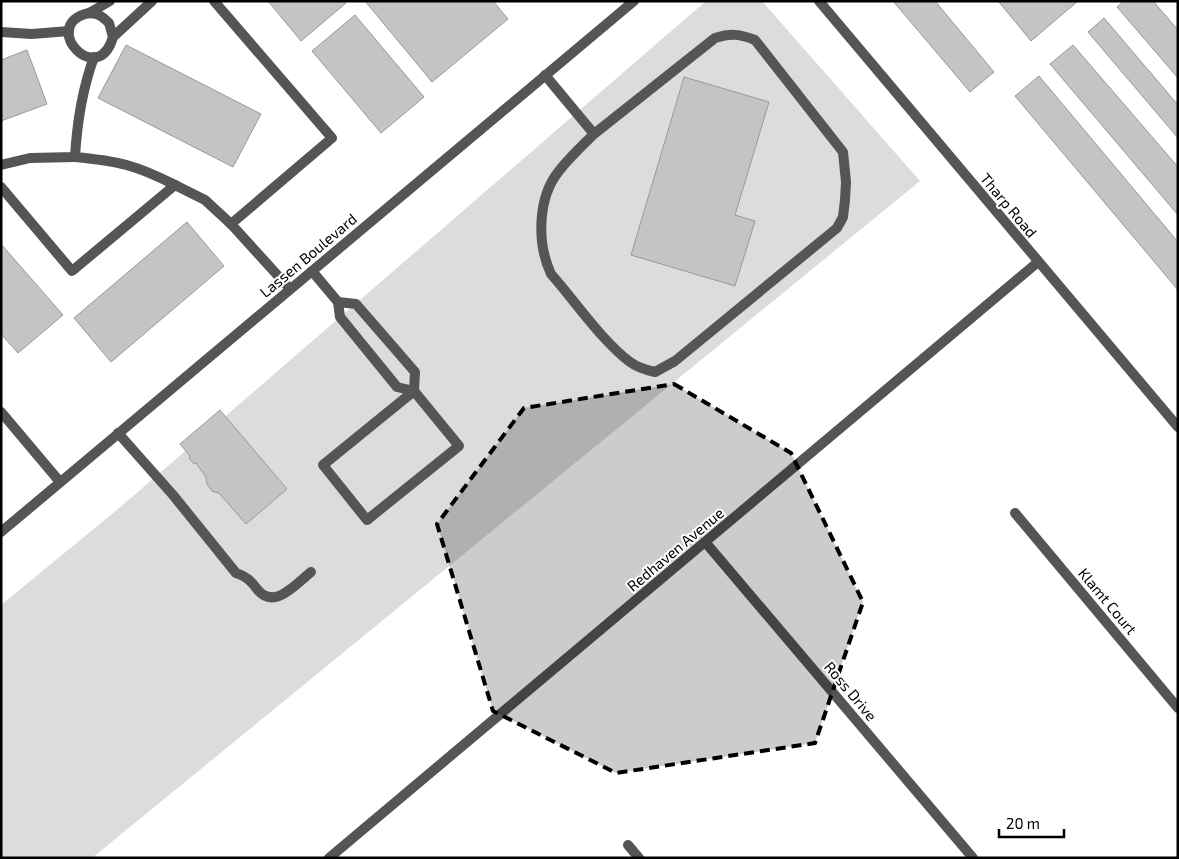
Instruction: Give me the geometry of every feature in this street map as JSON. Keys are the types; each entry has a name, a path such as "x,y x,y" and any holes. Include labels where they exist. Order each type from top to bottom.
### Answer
{"street":[{"path":"110,1 76,20 69,31 71,45 75,50 87,57 94,57 106,51 112,37 152,1"},
{"path":"214,1 332,138 231,224"},
{"name":"Lassen Boulevard","path":"1,532 634,1"},
{"name":"Tharp Road","path":"819,1 1178,427"},
{"path":"89,13 104,17 109,23 112,37"},
{"path":"1,32 32,34 69,31"},
{"path":"729,34 740,34 755,40 844,152 846,182 843,218 836,228 675,361 656,372 642,369 630,363 614,347 552,274 542,246 544,205 550,188 558,172 594,134 715,38 729,34"},
{"path":"75,157 78,114 84,85 94,57"},
{"path":"545,76 594,134"},
{"path":"1,165 30,158 75,157 117,160 145,170 205,200 231,224 290,289"},
{"path":"1,187 72,271 175,184"},
{"name":"Redhaven Avenue","path":"329,858 1038,262"},
{"path":"312,271 338,302 340,317 397,387 414,391 459,446 367,520 323,465 414,391 415,372 356,304 338,302"},
{"path":"1,412 60,482"},
{"path":"118,433 173,495 236,573 245,576 265,598 272,599 281,596 311,572"},
{"name":"Klamt Court","path":"1015,513 1178,708"},
{"name":"Ross Drive","path":"706,543 973,858"},
{"path":"628,845 640,858"}],"highlighted area":[{"path":"674,384 791,453 863,602 815,743 616,773 493,711 437,524 524,408"}],"shaded area":[{"path":"706,1 762,1 920,181 92,858 1,858 1,605 118,509"}],"building":[{"path":"268,1 344,1 346,3 301,41"},
{"path":"365,1 493,1 508,19 432,82"},
{"path":"893,1 935,1 994,72 970,92"},
{"path":"998,1 1078,1 1031,41"},
{"path":"1124,1 1153,1 1178,30 1178,78 1117,7"},
{"path":"355,15 424,97 381,133 312,51"},
{"path":"1104,18 1178,105 1178,138 1088,32"},
{"path":"126,45 261,114 233,167 98,98"},
{"path":"1073,45 1178,167 1178,215 1050,64"},
{"path":"27,50 47,104 1,121 1,60"},
{"path":"1039,76 1178,242 1178,290 1015,96"},
{"path":"684,77 769,102 735,215 755,221 735,286 631,255"},
{"path":"187,222 224,266 111,362 74,318"},
{"path":"1,244 63,315 18,353 1,334"},
{"path":"220,410 287,489 246,524 219,493 212,491 207,484 206,477 196,463 194,464 189,458 190,456 180,444"}]}
